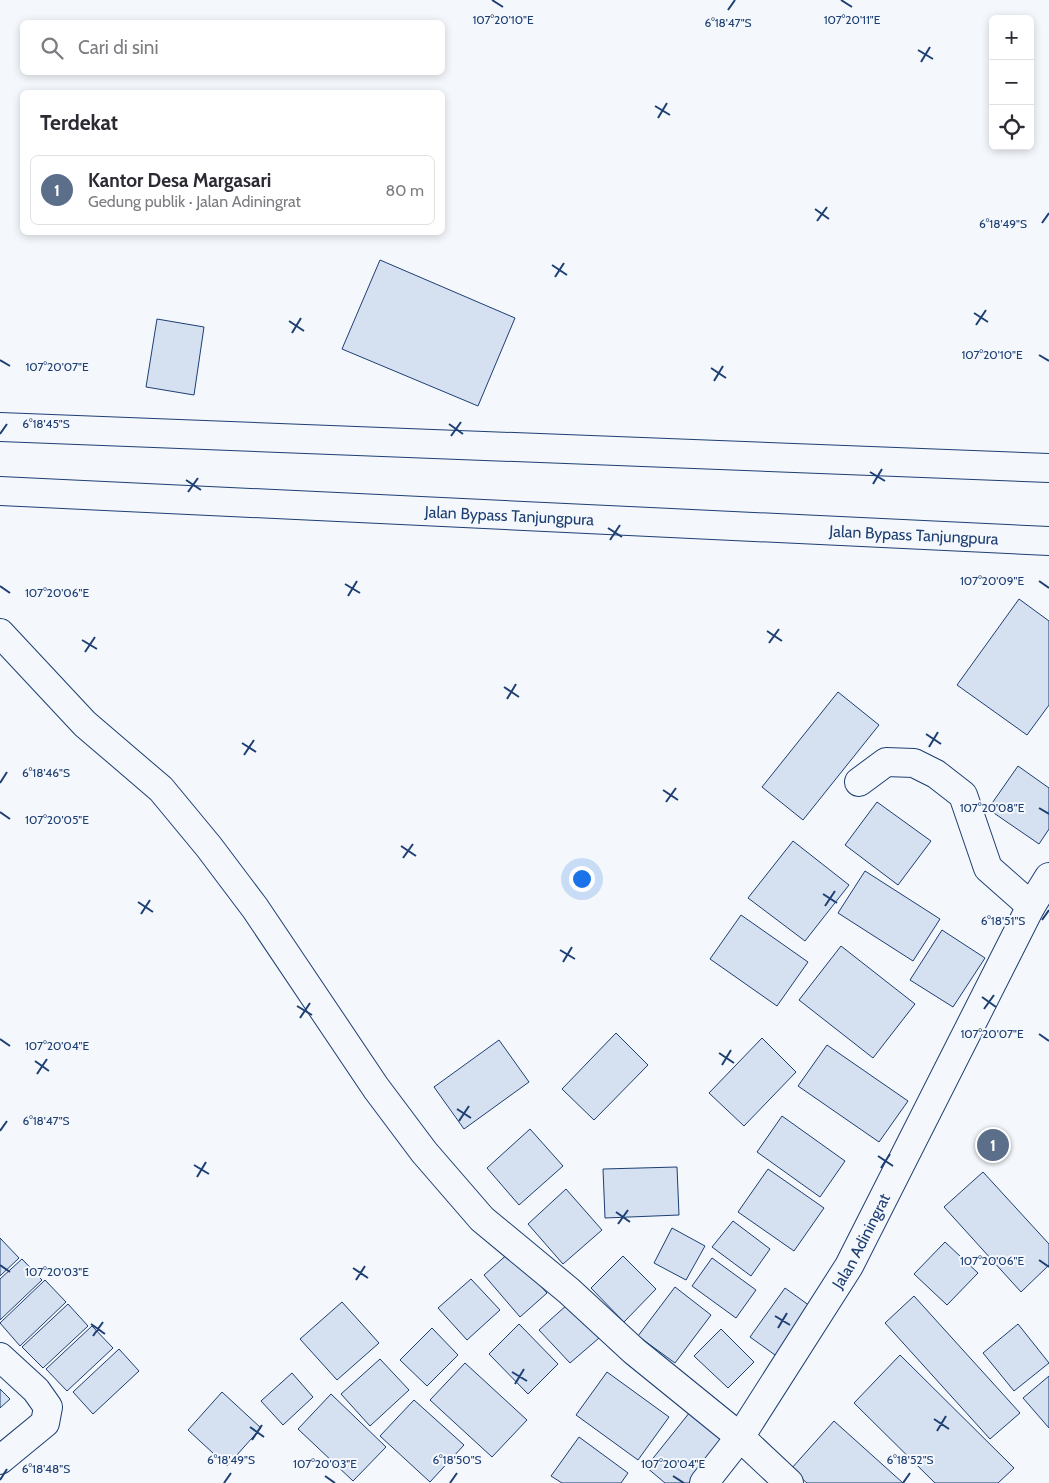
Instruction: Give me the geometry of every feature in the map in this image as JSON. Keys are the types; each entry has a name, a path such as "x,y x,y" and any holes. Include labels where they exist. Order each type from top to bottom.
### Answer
{"main road":[{"path":"0,427 1049,468"},
{"name":"Jalan Bypass Tanjungpura","path":"0,491 1049,541"},
{"path":"4,646 85,724 161,789 210,847 254,908 376,1088 424,1152 482,1219 569,1292 634,1351 740,1437 789,1483"},
{"path":"859,782 886,762 914,763 936,774 963,795 988,868 1031,906"},
{"name":"Jalan Adiningrat","path":"704,1483 740,1437 849,1266 1031,906 1049,877"},
{"path":"0,1357 36,1390 48,1407 45,1423 0,1460"}],"building":[{"path":"380,260 515,318 478,406 342,349"},
{"path":"157,319 204,327 194,395 146,387"},
{"path":"1019,599 1049,621 1049,705 1027,735 957,685"},
{"path":"838,692 879,725 803,820 762,787"},
{"path":"1018,766 1049,788 1049,829 1039,844 988,809"},
{"path":"877,802 931,841 898,885 845,845"},
{"path":"793,841 849,885 805,941 748,898"},
{"path":"865,871 940,919 913,961 838,913"},
{"path":"741,915 808,962 777,1006 710,959"},
{"path":"942,930 985,958 953,1007 910,980"},
{"path":"841,946 915,1004 873,1058 799,1000"},
{"path":"616,1033 648,1065 594,1120 562,1089"},
{"path":"762,1038 796,1072 744,1126 709,1093"},
{"path":"499,1040 529,1082 464,1129 434,1087"},
{"path":"827,1045 908,1101 879,1142 798,1086"},
{"path":"782,1116 845,1161 820,1197 757,1152"},
{"path":"530,1129 563,1166 519,1205 487,1168"},
{"path":"677,1167 679,1215 605,1218 603,1169"},
{"path":"768,1169 824,1208 794,1251 738,1212"},
{"path":"983,1172 1049,1244 1049,1265 1021,1292 944,1207"},
{"path":"566,1189 602,1230 563,1264 528,1224"},
{"path":"733,1221 770,1249 751,1276 712,1247"},
{"path":"672,1228 705,1246 686,1280 654,1263"},
{"path":"0,1238 19,1258 0,1276"},
{"path":"945,1242 978,1273 947,1305 914,1274"},
{"path":"510,1252 547,1293 520,1317 484,1275"},
{"path":"623,1256 656,1289 624,1322 591,1288"},
{"path":"712,1258 756,1290 736,1318 692,1286"},
{"path":"22,1259 42,1280 0,1320 0,1279"},
{"path":"471,1279 500,1310 467,1340 438,1308"},
{"path":"45,1280 66,1302 20,1346 0,1323"},
{"path":"675,1287 711,1315 675,1363 638,1336"},
{"path":"785,1288 817,1311 782,1360 750,1337"},
{"path":"914,1296 1020,1413 990,1439 885,1323"},
{"path":"342,1302 379,1343 337,1380 300,1339"},
{"path":"68,1304 88,1326 43,1368 22,1347"},
{"path":"568,1304 599,1338 570,1363 539,1330"},
{"path":"519,1324 558,1364 528,1394 489,1354"},
{"path":"1018,1324 1049,1363 1014,1391 983,1353"},
{"path":"92,1326 113,1348 67,1391 46,1369"},
{"path":"432,1328 458,1355 427,1386 400,1360"},
{"path":"721,1329 754,1362 728,1388 694,1356"},
{"path":"119,1349 139,1371 93,1414 73,1392"},
{"path":"900,1355 1014,1468 998,1483 935,1483 854,1403"},
{"path":"380,1359 409,1390 370,1426 341,1394"},
{"path":"465,1363 527,1420 492,1457 430,1400"},
{"path":"607,1372 669,1417 638,1460 576,1415"},
{"path":"292,1373 313,1397 283,1425 261,1401"},
{"path":"1049,1376 1049,1428 1023,1398"},
{"path":"0,1389 10,1399 0,1408"},
{"path":"222,1392 261,1428 227,1466 188,1430"},
{"path":"331,1394 386,1447 353,1481 298,1429"},
{"path":"414,1400 464,1445 430,1482 380,1436"},
{"path":"690,1412 723,1440 689,1483 665,1483 646,1467"},
{"path":"834,1421 903,1483 807,1483 791,1469"},
{"path":"579,1437 628,1473 621,1483 562,1483 551,1476"}],"place":[{"name":"Kantor Desa Margasari","path":"993,1145"}]}
